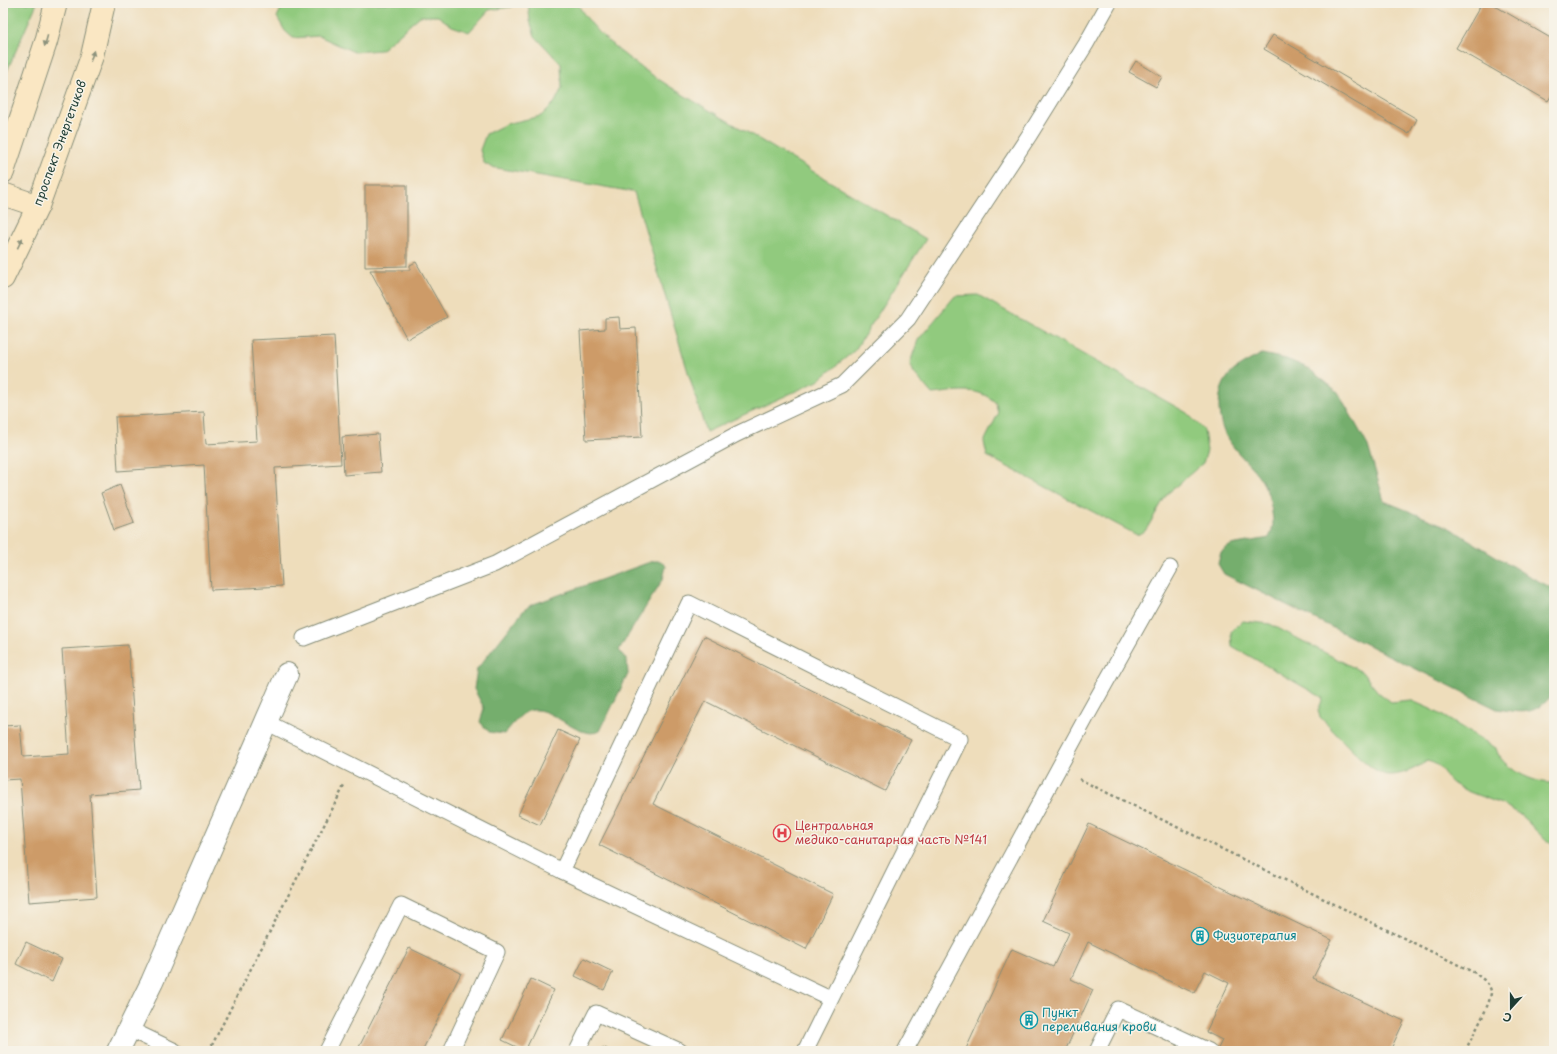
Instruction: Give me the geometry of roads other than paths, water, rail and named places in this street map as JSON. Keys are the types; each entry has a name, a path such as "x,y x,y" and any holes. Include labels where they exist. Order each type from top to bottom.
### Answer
{"main road":[{"path":"3,172 46,42 56,3"},
{"name":"проспект Энергетиков","path":"3,278 38,206 92,56 104,3"},
{"path":"3,194 38,206"}],"street":[{"path":"118,1051 287,674"}],"lane":[{"path":"304,638 495,564 737,434 842,385 908,319 1030,134 1086,44 1109,3"},
{"path":"905,1051 1058,769 1170,568"},
{"path":"562,871 689,603 960,739 805,1051"},
{"path":"266,722 562,871 830,998"},
{"path":"328,1051 401,905 497,952 451,1051"},
{"path":"1097,1051 1118,1009 1209,1051"},
{"path":"577,1051 596,1013 680,1051"},
{"path":"129,1029 175,1051"}],"place":[{"name":"Центральная медико-санитарная часть №141","path":"782,833"},
{"name":"Физиотерапия","path":"1200,936"},
{"name":"Пункт переливания крови","path":"1029,1020"}]}
